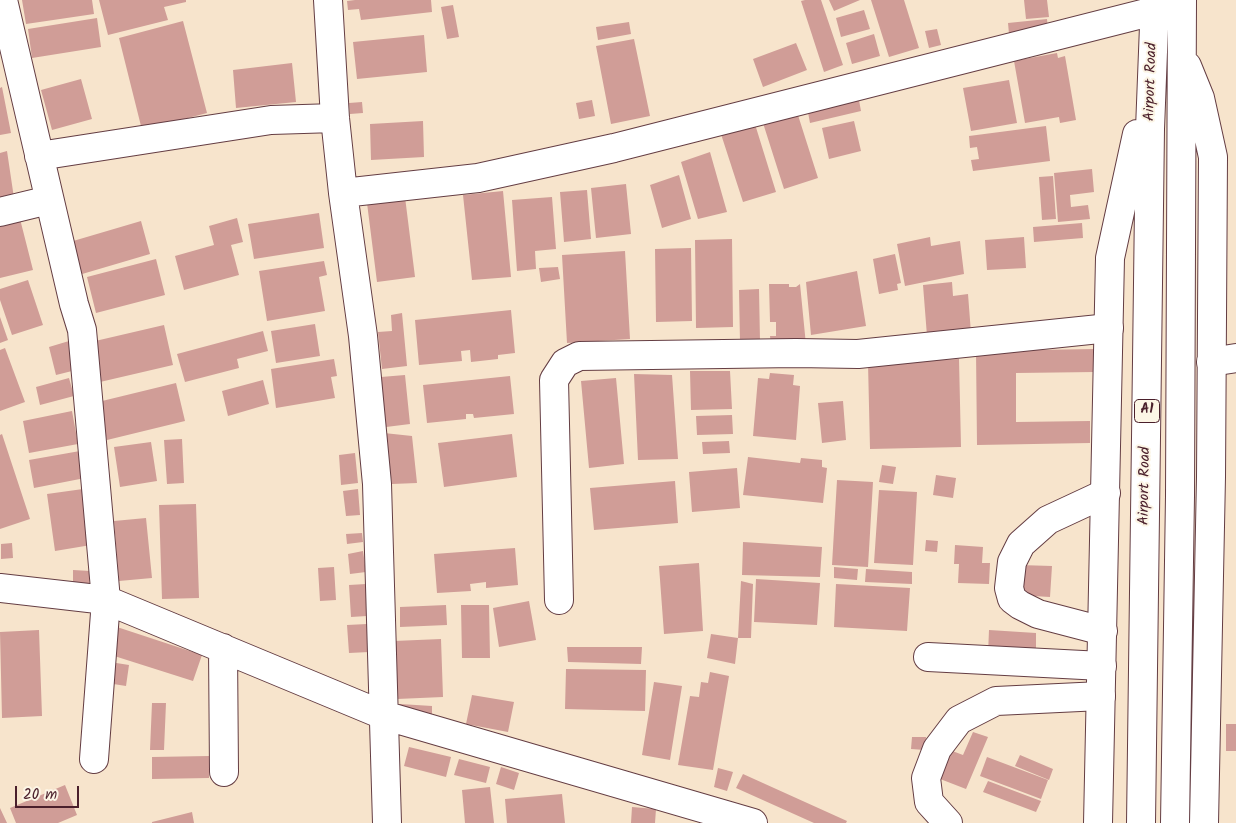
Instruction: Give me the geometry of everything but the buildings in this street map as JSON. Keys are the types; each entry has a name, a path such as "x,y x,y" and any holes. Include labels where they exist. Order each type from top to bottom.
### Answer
{"main road":[{"path":"328,0 335,118 343,193 363,336 377,484 387,823"},
{"name":"Airport Road","path":"1175,823 1180,496 1182,0"},
{"path":"2,3 74,304 82,330 106,600 94,759"},
{"path":"343,193 478,178 614,148 1154,6"},
{"name":"Airport Road","path":"1141,823 1150,129 1154,6"},
{"path":"1098,823 1110,258 1132,165 1153,51"},
{"path":"1182,53 1200,98 1213,157 1224,360 1211,477 1204,823"},
{"path":"40,156 271,120 335,118"},
{"path":"0,212 49,200"},
{"path":"558,600 554,380 565,363 579,356 858,354 1109,328"},
{"path":"1102,631 1038,614 1012,599 1009,588 1012,562 1020,544 1048,520 1106,493"},
{"path":"0,588 106,600 383,715 753,823"},
{"path":"222,648 224,772"},
{"path":"928,657 1102,666"},
{"path":"948,823 929,802 926,778 937,749 958,720 996,701 1101,696"}]}
